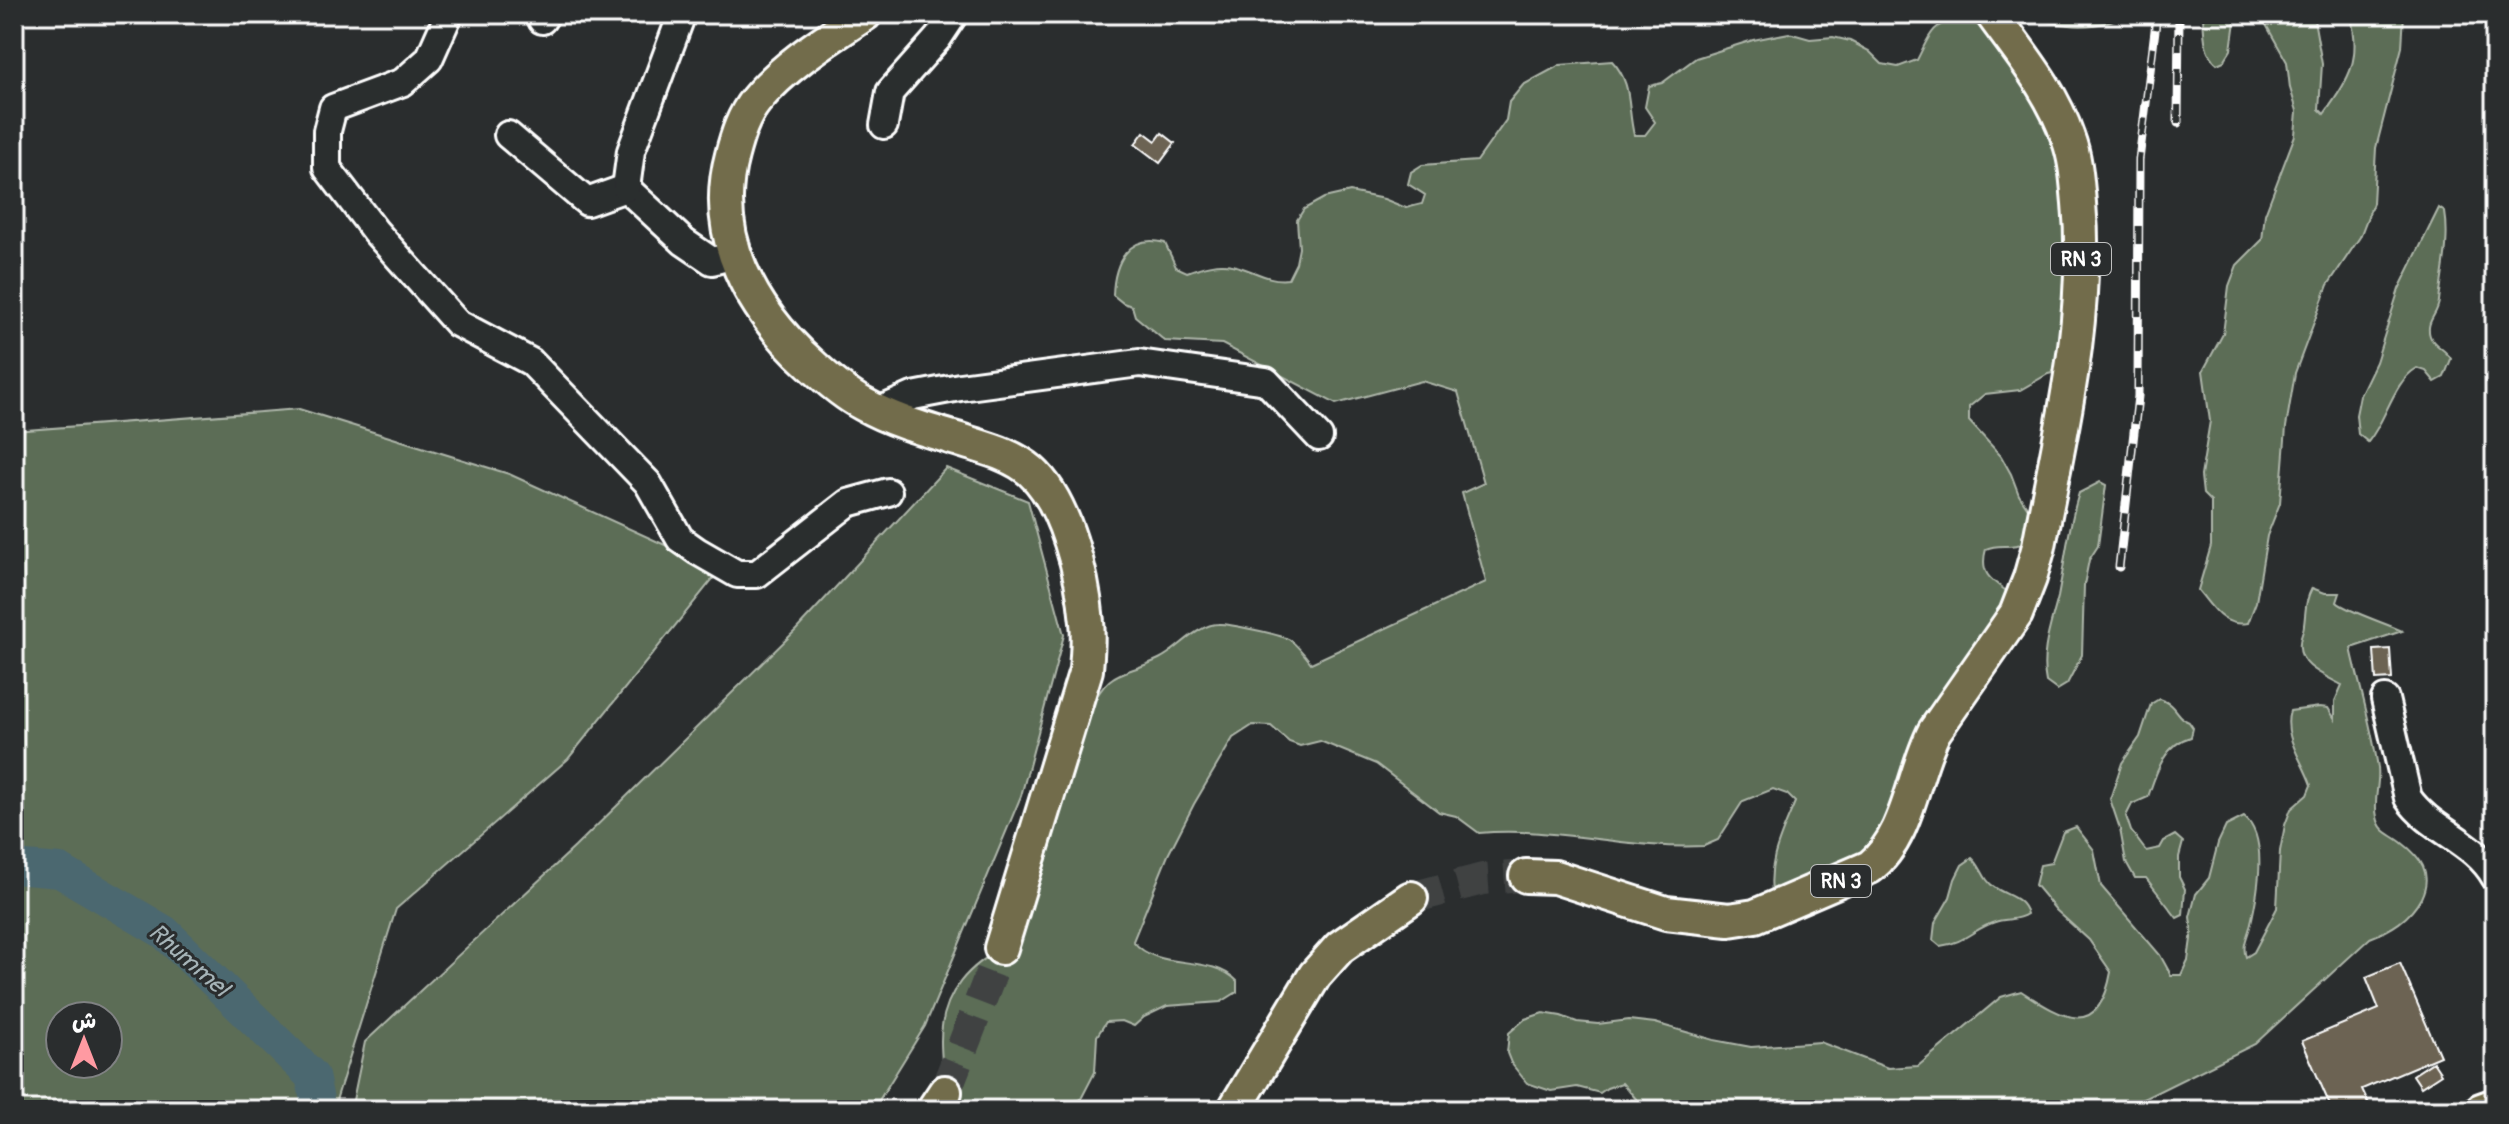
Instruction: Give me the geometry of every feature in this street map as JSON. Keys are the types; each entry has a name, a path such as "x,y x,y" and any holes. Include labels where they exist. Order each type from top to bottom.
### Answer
{"main road":[{"path":"865,14 821,43 755,101 738,132 726,177 725,211 735,255 749,289 782,338 834,385 879,411 914,426 994,451 1030,470 1044,484 1057,506 1080,576 1088,623 1086,670 1001,948"},
{"name":"RN 3","path":"1526,876 1555,877 1666,913 1729,920 1755,916 1870,867 1879,859 1899,828 1934,732 2016,614 2030,578 2043,524 2080,312 2081,222 2073,153 2067,135 2031,69 1992,14"},
{"path":"1234,1110 1315,975 1340,947 1411,898"},
{"path":"2481,1110 2495,1105"}],"street":[{"path":"449,14 429,59 403,82 333,108 327,131 327,168 375,231 457,323 531,362 648,483 680,539 737,574 757,574 848,503 888,492"},
{"path":"626,188 631,151 682,14"},
{"path":"884,125 890,92 938,38 954,14"},
{"path":"508,135 587,202 626,188"},
{"path":"626,188 684,242 712,261 735,255"},
{"path":"879,411 913,396 1139,363 1266,381 1319,437"},
{"path":"2385,699 2408,798 2430,821 2470,847 2495,877"}],"green space":[{"path":"2023,14 2125,14 2101,24 2075,26"},
{"path":"2203,14 2236,14 2231,50 2224,61 2217,64 2207,48"},
{"path":"2260,14 2313,14 2322,64 2319,109 2324,114 2347,79 2354,56 2350,14 2404,14 2402,47 2376,148 2373,203 2360,237 2328,285 2295,373 2286,427 2280,503 2267,536 2256,602 2248,623 2239,623 2219,615 2198,590 2211,546 2211,502 2203,494 2201,476 2210,421 2203,371 2223,334 2229,286 2237,265 2262,240 2265,214 2295,135 2297,111 2287,62"},
{"path":"1958,18 1977,18 2008,61 2059,145 2072,230 2061,371 2048,374 2020,390 1985,394 1969,407 1969,421 2001,456 2029,510 2034,521 2031,540 1986,549 1986,573 2015,597 1893,819 1865,854 1773,899 1773,861 1795,802 1787,794 1773,789 1743,801 1718,840 1704,846 1647,845 1535,833 1479,833 1456,816 1439,812 1376,764 1320,741 1300,746 1289,742 1271,726 1253,725 1233,738 1194,804 1168,855 1133,941 1156,956 1213,967 1226,973 1237,981 1237,992 1221,1002 1167,1006 1144,1017 1134,1026 1122,1021 1106,1022 1097,1036 1095,1072 1081,1099 1051,1110 942,1110 941,1041 946,1008 960,982 971,971 1010,944 1088,712 1110,680 1159,659 1195,633 1216,624 1266,632 1290,640 1311,663 1486,582 1462,493 1484,483 1458,392 1422,381 1336,404 1222,344 1165,341 1135,316 1132,306 1113,295 1116,272 1126,253 1141,242 1165,243 1176,267 1187,272 1226,264 1274,279 1288,279 1299,248 1297,220 1304,209 1324,198 1350,192 1384,199 1406,208 1422,204 1425,195 1408,184 1411,172 1422,165 1477,161 1506,120 1509,102 1523,85 1560,65 1612,61 1626,87 1634,135 1645,135 1655,122 1645,107 1649,86 1662,83 1696,58 1753,40 1789,33 1810,39 1833,37 1850,41 1869,51 1882,64 1898,67 1917,60 1936,28"},
{"path":"2439,208 2445,212 2446,245 2438,306 2429,331 2434,342 2451,359 2444,377 2435,382 2426,371 2417,368 2409,374 2368,442 2358,434 2356,415 2360,395 2376,362 2399,289"},
{"path":"299,409 509,474 720,570 568,759 396,909 333,1110 14,1110 14,431"},
{"path":"946,468 1028,501 1064,635 1021,796 925,1026 873,1110 351,1110 365,1042 575,847 796,630"},
{"path":"2100,482 2106,485 2098,546 2089,560 2084,585 2082,655 2067,684 2057,690 2046,682 2044,660 2069,532 2079,493"},
{"path":"2312,588 2325,593 2340,593 2337,602 2341,605 2402,631 2351,648 2378,768 2378,822 2419,860 2426,881 2421,898 2406,918 2370,938 2255,1044 2121,1110 1655,1110 1645,1109 1622,1083 1600,1093 1577,1087 1551,1091 1527,1083 1511,1063 1507,1053 1509,1033 1525,1019 1543,1013 1598,1024 1629,1020 1655,1023 1751,1047 1820,1042 1888,1068 1918,1066 2001,997 2021,991 2065,1015 2078,1018 2089,1015 2098,1008 2111,972 2089,940 2056,910 2035,885 2040,865 2051,863 2063,832 2076,827 2094,850 2101,886 2160,955 2171,975 2181,975 2188,960 2192,932 2190,917 2196,894 2209,878 2226,826 2244,817 2252,826 2259,853 2258,885 2245,946 2246,957 2254,952 2277,908 2280,851 2285,825 2291,809 2307,795 2311,785 2291,739 2290,711 2328,708 2335,719 2335,701 2342,685 2314,669 2300,651 2307,601"},
{"path":"2159,699 2170,704 2189,722 2193,728 2191,737 2168,753 2158,769 2148,797 2132,804 2126,816 2131,831 2146,851 2160,848 2164,841 2175,835 2183,842 2179,877 2185,889 2183,915 2177,918 2146,878 2135,878 2126,862 2110,799 2122,763 2140,737 2151,704"},
{"path":"1972,858 1992,885 2020,902 2027,914 1995,922 1956,942 1940,946 1933,940 1935,923 1950,897 1962,865"}],"building":[{"path":"1144,132 1156,141 1162,133 1175,143 1160,163 1135,144"},
{"path":"2390,649 2392,679 2376,680 2374,650"},
{"path":"2400,963 2440,1056 2362,1089 2370,1106 2360,1110 2332,1110 2302,1041 2379,1009 2366,977"},
{"path":"2433,1062 2441,1074 2421,1087 2413,1075"}],"waterway":[{"name":"Rhummel","path":"14,867 60,871 164,932 312,1076 319,1110"}],"tunnel":[{"path":"1411,898 1483,879 1526,876"},
{"path":"945,1092 1001,948"}],"railway":[{"path":"2119,567 2138,396 2139,160 2157,14"},
{"path":"2178,123 2179,14"}]}
